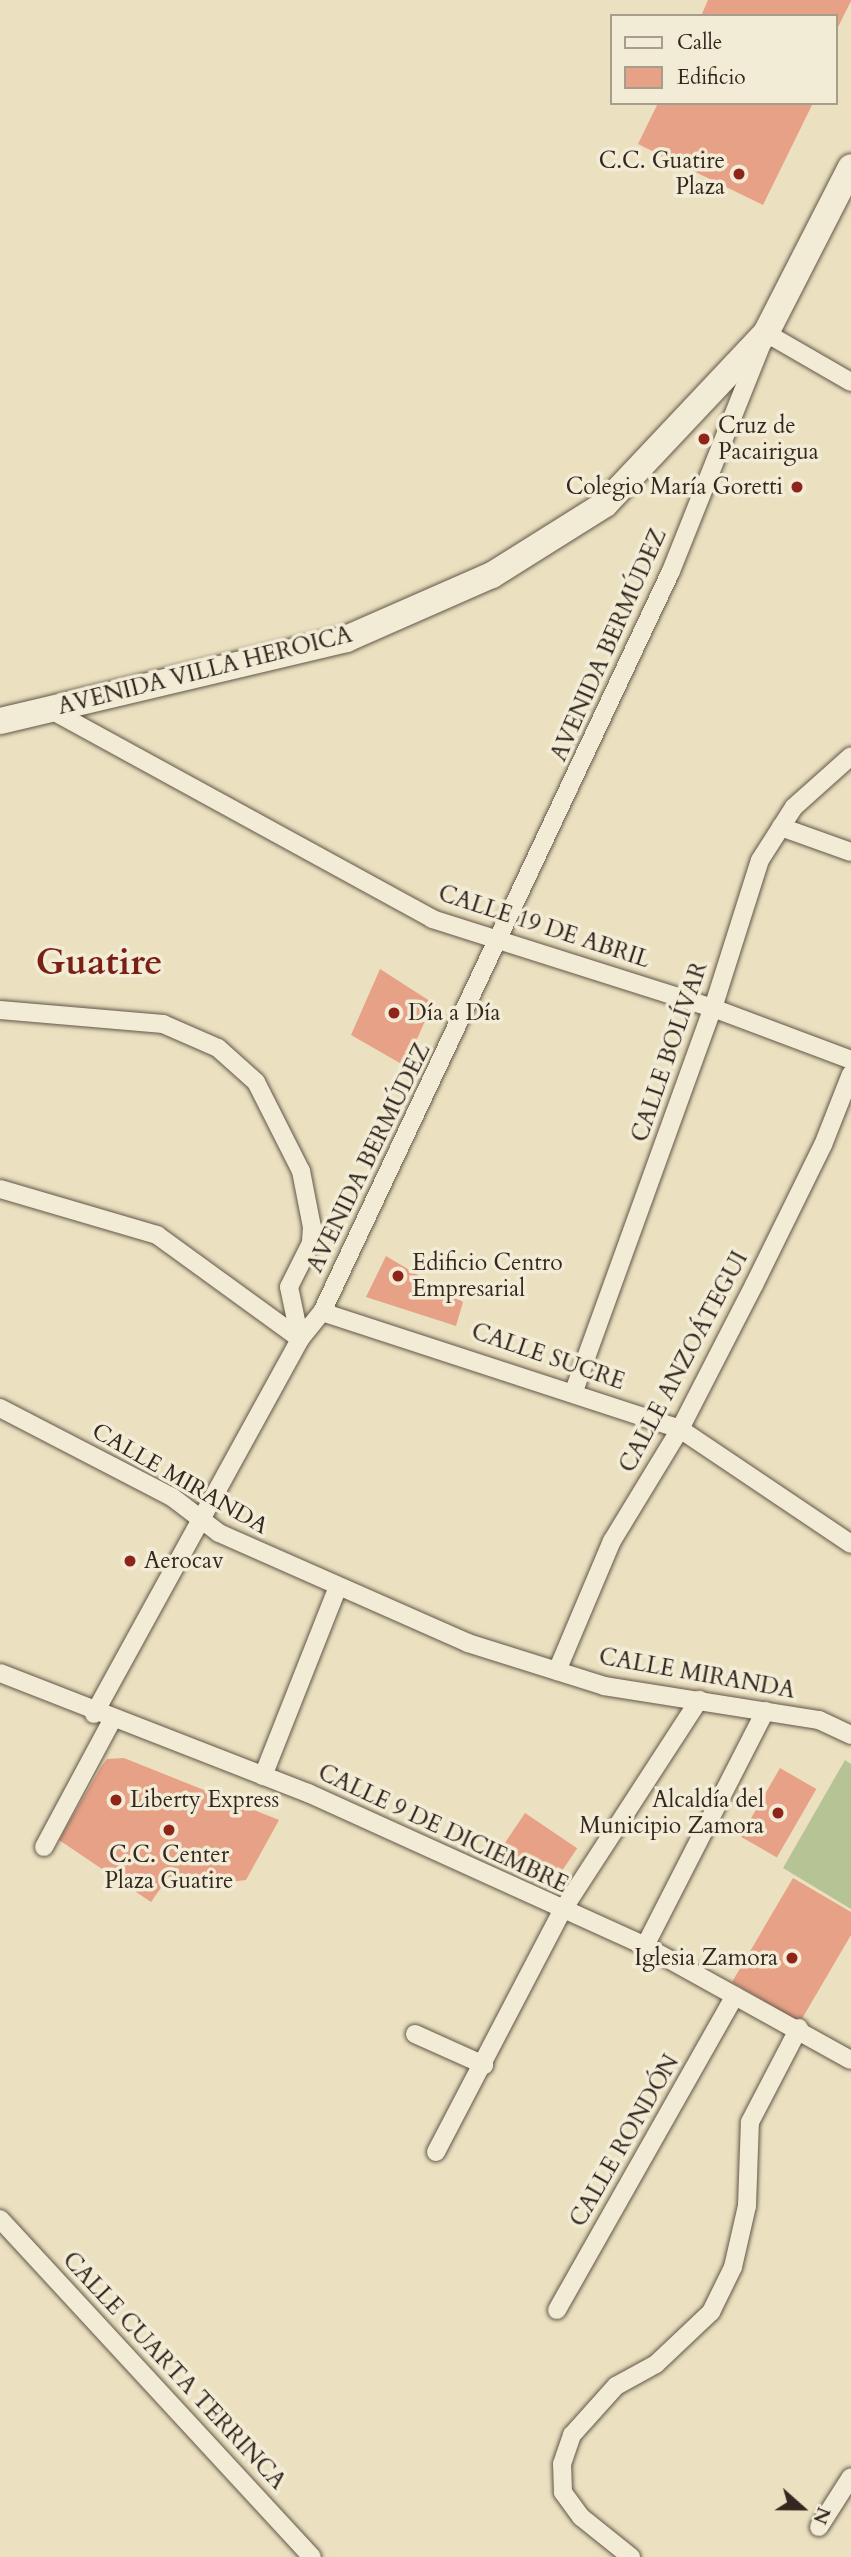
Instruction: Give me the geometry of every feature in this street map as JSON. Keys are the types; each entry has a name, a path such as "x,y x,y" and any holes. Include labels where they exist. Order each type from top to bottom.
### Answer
{"main road":[{"name":"AVENIDA VILLA HEROICA","path":"0,721 346,639 492,575 605,504 766,333 851,167"}],"street":[{"path":"766,333 851,382"},
{"name":"AVENIDA BERMÚDEZ","path":"94,1714 300,1339 322,1312 499,943 671,571 766,333"},
{"name":"CALLE 19 DE ABRIL","path":"51,710 432,919 499,943 713,1007 851,1060"},
{"name":"CALLE BOLÍVAR","path":"574,1391 713,1007 760,860 794,807 851,756"},
{"path":"781,827 851,852"},
{"path":"0,1010 163,1024 218,1048 256,1082 301,1171 313,1227 311,1243 289,1287 300,1339"},
{"name":"CALLE ANZOÁTEGUI","path":"557,1671 612,1541 680,1429 823,1145 851,1074"},
{"path":"0,1189 157,1235 300,1339"},
{"name":"CALLE SUCRE","path":"322,1312 574,1391 680,1429 851,1544"},
{"name":"CALLE MIRANDA","path":"0,1408 172,1497 201,1520 338,1587 468,1643 604,1686 819,1720 851,1735"},
{"path":"263,1776 338,1587"},
{"name":"CALLE 9 DE DICIEMBRE","path":"0,1673 94,1714 263,1776 645,1946 799,2028 851,2060"},
{"path":"436,2152 484,2065 562,1911 699,1700"},
{"path":"645,1946 765,1711"},
{"path":"44,1847 112,1720"},
{"name":"CALLE RONDÓN","path":"557,2310 735,1996"},
{"path":"631,2557 581,2517 563,2492 562,2464 572,2435 616,2386 656,2364 711,2312 733,2267 747,2206 750,2122 799,2028"},
{"path":"415,2034 484,2065"},
{"name":"CALLE CUARTA TERRINCA","path":"0,2219 313,2557"},
{"path":"819,2527 851,2477"}],"green space":[{"path":"845,1760 851,1764 851,1909 783,1868"}],"building":[{"path":"708,0 851,0 837,29 837,14 702,14"},
{"name":"C.C. Guatire Plaza","path":"657,105 812,105 763,205 638,144"},
{"name":"Día a Día","path":"380,969 433,1003 405,1066 351,1035"},
{"name":"Edificio Centro Empresarial","path":"386,1256 463,1302 456,1326 366,1297"},
{"name":"C.C. Center Plaza Guatire","path":"124,1758 279,1820 246,1880 175,1889 163,1885 151,1902 59,1840 107,1759"},
{"name":"Alcaldía del Municipio Zamora","path":"780,1768 816,1789 777,1857 740,1836"},
{"path":"525,1813 577,1848 549,1890 497,1854"},
{"name":"Iglesia Zamora","path":"793,1878 851,1912 851,1935 800,2022 732,1982"}],"place":[{"name":"C.C. Guatire Plaza","path":"739,174"},
{"name":"Cruz de Pacairigua","path":"704,439"},
{"name":"Colegio María Goretti","path":"797,487"},
{"name":"Día a Día","path":"394,1013"},
{"name":"Edificio Centro Empresarial","path":"398,1276"},
{"name":"Aerocav","path":"130,1561"},
{"name":"Liberty Express","path":"116,1800"},
{"name":"Alcaldía del Municipio Zamora","path":"778,1813"},
{"name":"C.C. Center Plaza Guatire","path":"169,1830"},
{"name":"Iglesia Zamora","path":"792,1958"}],"district":[{"name":"Guatire","path":"99,962"}]}
